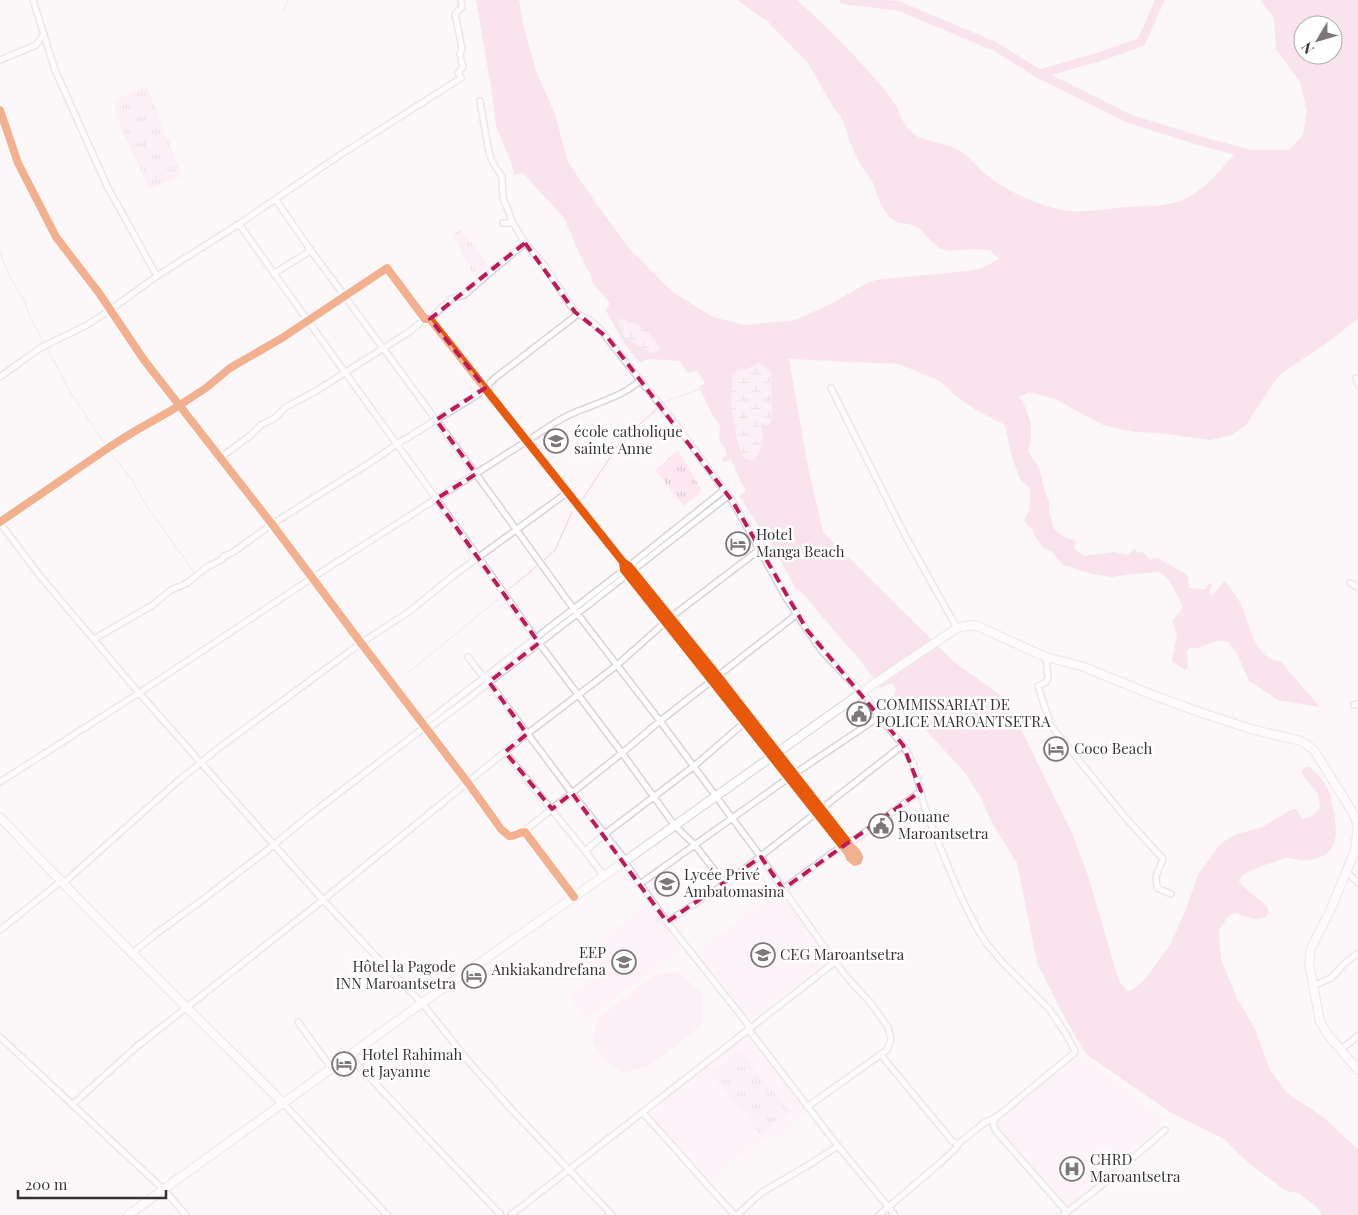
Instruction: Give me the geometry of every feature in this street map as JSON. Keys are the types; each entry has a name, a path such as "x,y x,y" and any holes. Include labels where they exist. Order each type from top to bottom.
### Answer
{"main road":[{"path":"128,1215 422,1003 875,683 957,628 972,625 1046,657 1084,667 1150,694 1220,719 1251,729 1301,741 1314,750 1355,811 1358,825 1355,851 1311,948 1309,963 1320,1022 1328,1035 1358,1070"},
{"path":"0,817 60,882 131,954 283,1103"}],"street":[{"path":"32,0 55,70 107,186 157,276"},
{"path":"0,377 40,348 87,325 157,276 276,200 337,157 461,78 458,73 463,67 460,55 462,48 455,14 462,7 461,0"},
{"path":"0,60 36,45 44,34"},
{"path":"480,100 489,153 502,177 503,198 513,223 525,244 544,265 578,314 590,320 600,329 664,408 733,502 796,614 822,651 863,692 879,717 903,745 913,764 926,812 949,869 979,932 1004,964 1050,1010 1066,1034 1074,1051 1073,1054 998,1116 993,1122 996,1131 1065,1214 1165,1130"},
{"path":"0,110 18,163 56,237 144,360 272,524 505,834 514,836 523,832 796,614"},
{"path":"276,200 577,614 732,817 835,962 870,1002 888,1027 891,1039 887,1050 807,1107"},
{"path":"504,223 513,223"},
{"path":"239,224 578,696 675,826 694,845 725,884"},
{"path":"220,458 252,435 261,425 278,416 286,407 316,391 428,319 451,299 464,295 525,244"},
{"path":"274,274 311,250"},
{"path":"612,1215 470,1063 422,1003 323,900 139,693 40,576 0,522 119,441 206,388 230,368 282,338 387,268 623,562 629,566 671,617 718,676 775,755 789,778 818,811 849,844 852,849 856,852 859,860 856,862 852,861 848,853 818,811 794,774 775,755 745,722 626,572 623,562"},
{"path":"94,639 151,606 171,590 187,584 207,567 232,553 272,524 477,395 495,378 578,314"},
{"path":"1356,378 1358,384"},
{"path":"0,782 139,693 312,578 566,416 626,391 640,380"},
{"path":"831,388 906,537 957,628"},
{"path":"537,640 577,614 626,572 629,566 724,490"},
{"path":"0,930 60,882 67,880 171,786 201,762 278,703 410,611 454,575 568,492"},
{"path":"131,954 425,727 430,727 537,640 573,608 626,572 633,571 728,496"},
{"path":"72,1105 123,1058 323,900 527,734 616,666 671,617 759,550"},
{"path":"1350,583 1358,587"},
{"path":"468,656 605,834 668,922 744,1018 749,1030 807,1107 895,1215"},
{"path":"1046,657 1048,678 1046,682 1038,686 1051,726 1125,817 1163,859 1156,876 1157,888 1172,894"},
{"path":"640,884 732,817 879,717"},
{"path":"585,851 693,767 745,722"},
{"path":"668,922 725,884 761,857 903,745"},
{"path":"505,752 604,876"},
{"path":"783,889 842,846 849,844 921,791"},
{"path":"523,832 574,897"},
{"path":"1347,872 1358,883"},
{"path":"1313,986 1331,978 1342,965 1358,953"},
{"path":"511,1215 835,962"},
{"path":"298,1022 332,1069"},
{"path":"1340,1050 1358,1036"},
{"path":"0,1037 163,1189 186,1215"},
{"path":"881,1055 952,1140 958,1144"},
{"path":"349,1056 501,1215"},
{"path":"283,1103 387,1215"},
{"path":"643,1113 736,1215 761,1194 838,1146"},
{"path":"879,1215 940,1163 958,1144 984,1123 998,1116"}],"highlighted area":[{"path":"525,243 575,312 608,338 733,502 807,630 903,745 921,791 783,889 761,857 667,922 572,793 552,809 505,752 527,734 489,682 539,643 436,499 476,474 436,420 485,388 430,319"}],"shaded area":[{"path":"476,0 519,0 524,28 536,71 555,114 568,162 629,248 672,292 713,317 744,325 796,320 875,280 968,271 982,268 999,259 990,250 949,251 939,248 920,229 909,224 899,223 890,218 881,205 873,183 859,162 841,117 808,63 768,22 737,0 796,0 834,35 869,72 891,98 907,127 915,135 959,150 990,178 1021,196 1053,208 1081,212 1162,205 1180,201 1202,188 1238,150 1289,150 1303,135 1307,110 1300,82 1276,49 1274,18 1260,0 1358,0 1358,319 1324,345 1282,373 1246,425 1232,435 1210,440 1136,432 1103,425 1055,399 1029,392 1019,397 1029,416 1031,436 1028,451 1039,468 1045,493 1049,501 1049,510 1054,529 1062,536 1076,541 1074,548 1084,556 1114,552 1127,555 1135,549 1138,553 1143,552 1150,559 1158,558 1188,576 1189,588 1205,589 1209,583 1212,585 1209,592 1212,596 1224,581 1240,603 1251,633 1259,648 1265,655 1281,662 1320,707 1278,700 1249,681 1237,654 1228,642 1219,640 1198,648 1190,648 1187,651 1188,667 1185,670 1172,661 1177,635 1172,621 1183,606 1169,580 1160,572 1112,577 1092,574 1063,565 1052,552 1043,548 1033,530 1024,520 1029,511 1031,490 1020,479 1011,454 1005,425 979,412 957,397 940,381 899,364 789,359 808,467 823,532 954,662 1006,699 1073,835 1089,879 1119,981 1125,989 1129,991 1134,989 1146,978 1170,945 1198,875 1220,844 1234,835 1262,827 1293,809 1296,809 1302,819 1308,818 1320,807 1318,794 1304,777 1302,771 1305,767 1309,767 1324,782 1331,796 1335,819 1336,836 1334,844 1325,855 1317,858 1303,860 1287,858 1243,875 1239,882 1267,906 1269,912 1266,917 1255,919 1235,913 1229,915 1219,930 1221,960 1237,998 1256,1031 1270,1070 1288,1094 1323,1117 1358,1149 1358,1215 1321,1215 1320,1210 1299,1193 1286,1191 1251,1165 1224,1139 1170,1112 1086,1054 1061,1011 1037,962 1017,863 991,821 981,798 965,773 894,695 896,689 892,683 881,688 803,594 796,589 775,550 739,496 746,491 731,459 724,463 722,458 727,455 719,440 720,426 699,387 705,383 697,371 687,373 680,361 648,359 640,363 626,346 606,311 610,303 592,282 591,275 583,262 564,218 522,172 514,175 511,162 496,126","holes":["621,319 639,325 649,333 661,349 652,353 624,337 618,321","758,363 770,371 771,414 768,426 761,423 762,447 756,459 747,460 741,450 735,427 731,401 733,374"]},
{"name":"CEG Maroantsetra","path":"778,890 831,958 750,1020 697,952"},
{"name":"EEP Ankiakandrefana","path":"648,902 683,949 585,1019 568,997 590,979 580,964 587,959 585,955 608,934"},
{"path":"743,1029 809,1112 782,1134 752,1145 709,1181 672,1137 644,1110"},
{"name":"CHRD Maroantsetra","path":"1079,1052 1085,1060 1111,1078 1146,1108 1168,1119 1068,1209 996,1130 996,1127 999,1120"}],"green space":[{"path":"147,86 182,176 149,189 116,116 114,100"},
{"path":"461,229 489,266 475,278 452,235"},
{"path":"621,319 639,325 662,348 652,353 624,337 617,321"},
{"path":"758,363 770,371 771,414 768,426 761,423 762,447 756,459 749,460 743,455 737,435 731,405 732,383 733,374"},
{"path":"678,450 702,491 684,506 655,470"},
{"path":"678,972 703,994 702,1025 652,1064 624,1073 605,1061 592,1040 598,1018 654,975"},
{"path":"739,1050 790,1112 762,1136 710,1074"}],"waterway":[{"path":"283,11 288,0"},
{"path":"844,0 899,6 996,47 1039,74 1102,56 1141,42 1160,0"},
{"path":"1039,74 1130,119 1249,154"},
{"path":"0,252 8,273 25,302 30,317 44,343"},
{"path":"47,348 69,390 106,446"},
{"path":"662,405 667,401 700,389"},
{"path":"582,500 620,442 659,407"},
{"path":"109,451 131,478 144,502 196,575"},
{"path":"544,560 555,550 572,512"},
{"path":"508,590 537,566"},
{"path":"409,672 501,597"}],"cycle path":[{"path":"0,110 18,163 56,237 99,293 144,360 272,524 501,829 509,836 525,832 574,897"},
{"path":"0,522 111,446 172,410 206,388 230,368 282,338 387,268 425,319 430,319 623,562 629,566 718,676 857,853 858,861 855,862 850,858 848,853 624,570 623,562"}],"place":[{"name":"école catholique sainte Anne","path":"556,441"},
{"name":"Hotel Manga Beach","path":"738,544"},
{"name":"COMMISSARIAT DE POLICE MAROANTSETRA","path":"859,714"},
{"name":"Coco Beach","path":"1056,749"},
{"name":"Douane Maroantsetra","path":"881,826"},
{"name":"Lycée Privé Ambatomasina","path":"667,884"},
{"name":"CEG Maroantsetra","path":"763,955"},
{"name":"EEP Ankiakandrefana","path":"624,962"},
{"name":"Hôtel la Pagode INN Maroantsetra","path":"474,976"},
{"name":"Hotel Rahimah et Jayanne","path":"344,1064"},
{"name":"CHRD Maroantsetra","path":"1072,1169"}]}
